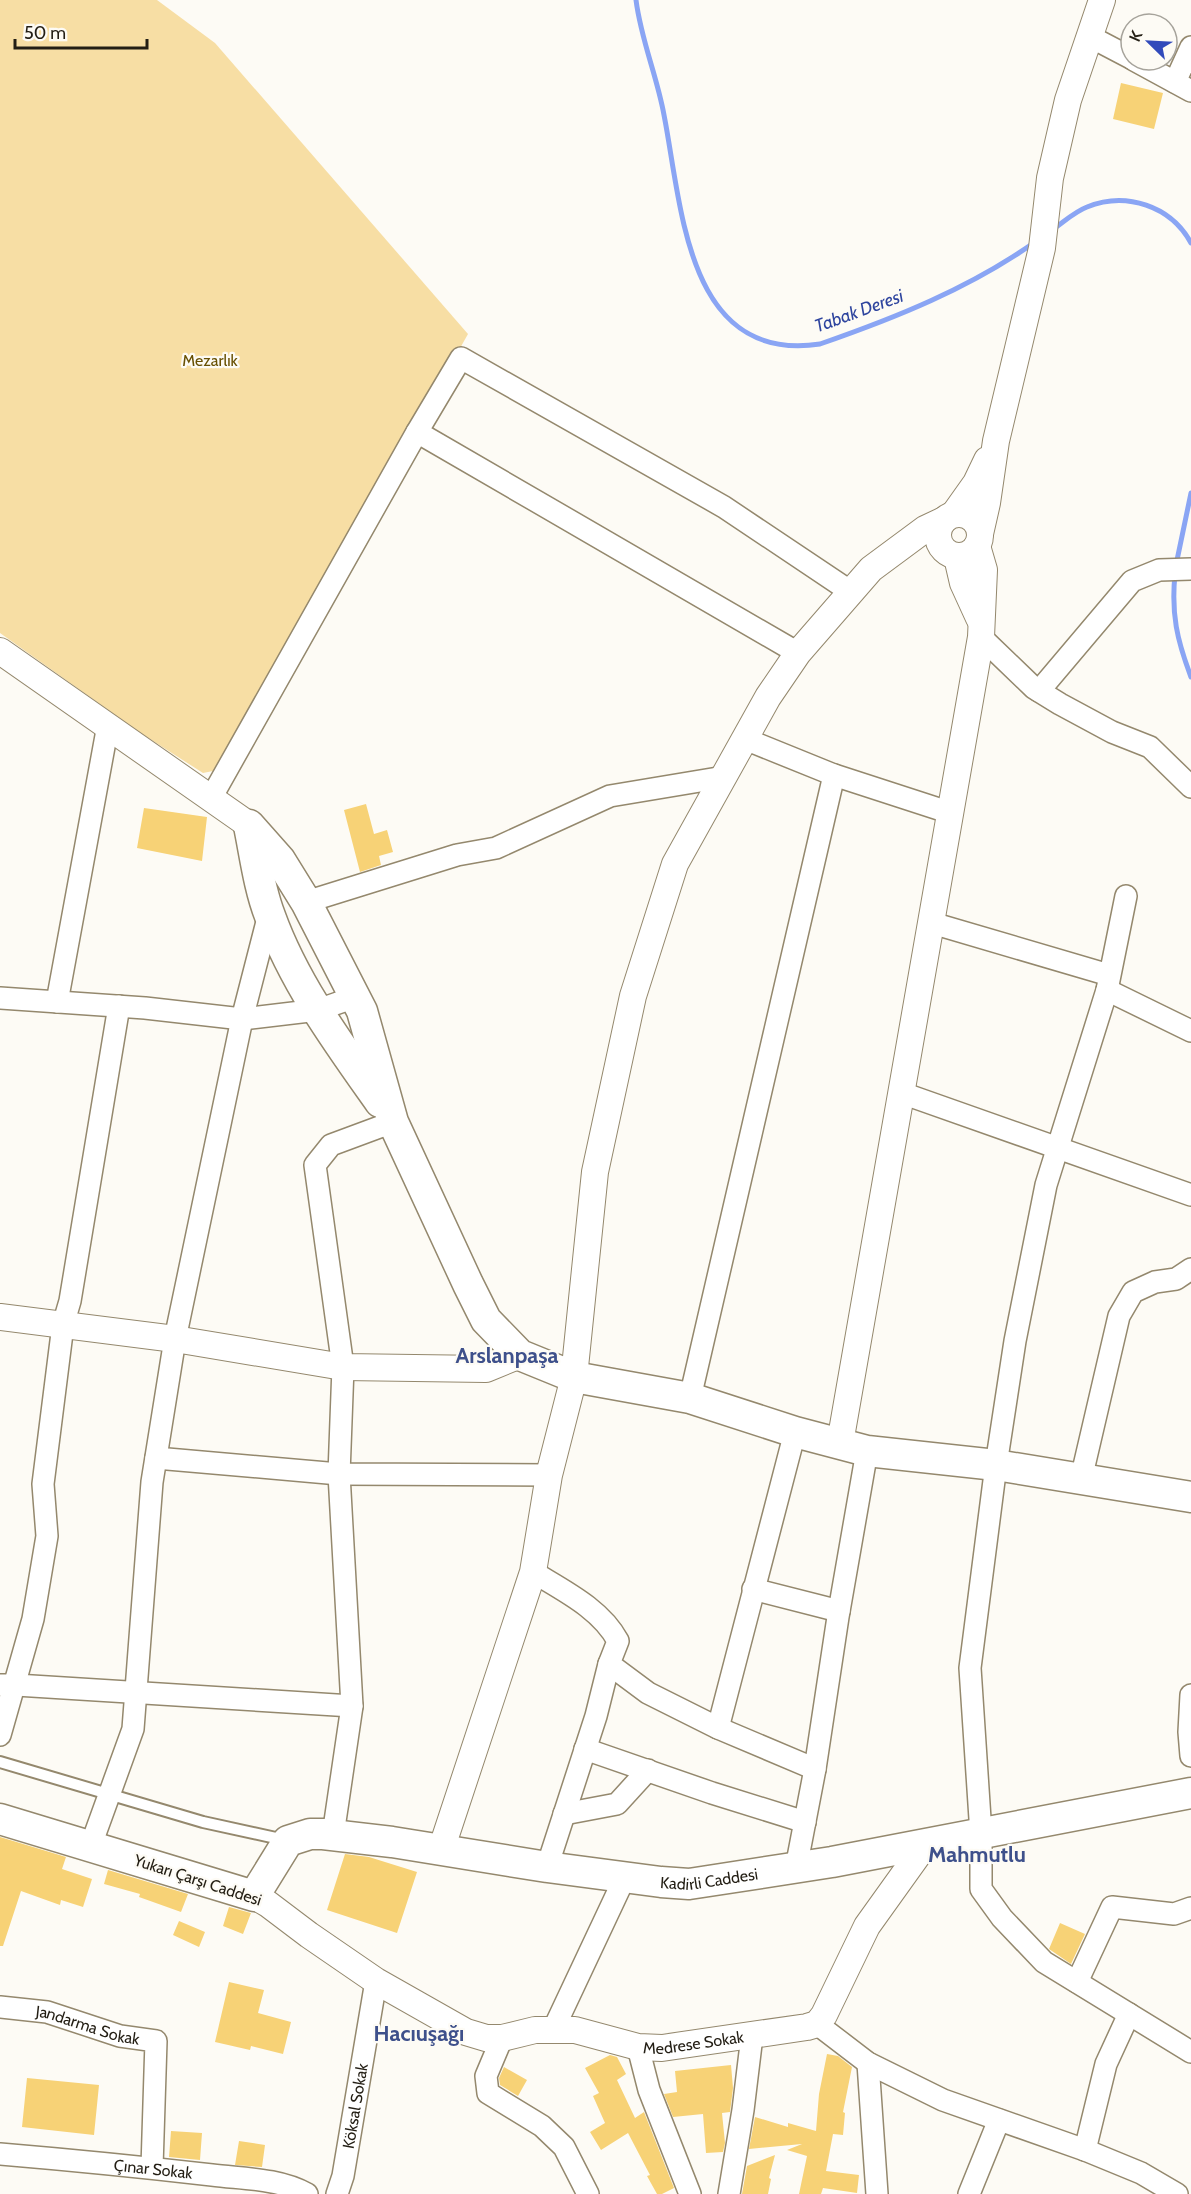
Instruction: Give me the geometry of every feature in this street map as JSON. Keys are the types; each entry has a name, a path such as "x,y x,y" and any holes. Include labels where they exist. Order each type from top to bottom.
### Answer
{"main road":[{"path":"249,825 280,860 306,902 362,1011 393,1122"},
{"path":"249,825 269,914 284,951 318,1010 393,1122 486,1320 520,1356 574,1377 690,1398 795,1432 854,1447 996,1465 1191,1497"},
{"name":"Kadirli Caddesi","path":"288,1841 310,1834 333,1835 547,1867 689,1884 925,1845 1191,1794"},
{"name":"Yukarı Çarşı Caddesi","path":"0,1819 254,1896"},
{"path":"254,1896 288,1841"}],"street":[{"path":"965,547 987,503 996,441 1042,248 1050,178 1068,100 1102,0"},
{"path":"1089,36 1119,52"},
{"path":"1157,72 1183,86 1191,47"},
{"path":"211,798 461,358 724,507 851,592"},
{"path":"417,432 798,653"},
{"path":"796,1868 815,1769 839,1611 854,1447 902,1094 981,630 984,570 965,547 938,543 938,531 976,483 996,441"},
{"path":"441,1850 533,1572 549,1475 574,1377 595,1172 633,996 675,864 768,697 798,653 871,569 925,529 949,517 966,515 976,523 965,547"},
{"path":"871,569 908,557 965,547"},
{"path":"1039,691 1132,581 1159,570 1189,569"},
{"path":"981,630 1039,691 1112,732 1150,747 1191,787"},
{"path":"0,651 249,825"},
{"path":"57,1002 108,725"},
{"path":"745,739 834,775 951,813"},
{"path":"690,1398 834,775"},
{"path":"306,902 457,855 496,848 610,796 724,777"},
{"path":"1126,896 1108,982 1046,1185 1015,1341 996,1465 970,1668 981,1834 981,1889 1002,1918 1044,1962 1191,2052"},
{"path":"90,1845 133,1729 156,1458 175,1339 242,1019 269,914"},
{"path":"932,923 1108,982 1191,1031"},
{"path":"0,998 119,1006 242,1019 318,1010 355,997"},
{"path":"0,1736 8,1685 33,1619 47,1536 43,1484 63,1325 70,1301 119,1006"},
{"path":"902,1094 1191,1195"},
{"path":"333,1835 352,1706 339,1474 343,1367 315,1165 331,1145 393,1122"},
{"path":"1081,1479 1119,1316 1133,1292 1155,1282 1176,1279 1191,1269"},
{"path":"0,1317 175,1339 343,1367 486,1368 520,1356"},
{"path":"717,1728 795,1432"},
{"path":"156,1458 339,1474 549,1475"},
{"path":"533,1572 573,1596 610,1626 618,1641 547,1867"},
{"path":"753,1589 839,1611"},
{"path":"609,1664 648,1693 717,1728 815,1769"},
{"path":"8,1685 352,1706"},
{"path":"1191,1695 1189,1732 1191,1756"},
{"path":"585,1749 805,1822"},
{"path":"564,1814 617,1804 648,1770"},
{"path":"925,1845 867,1926 824,2016 817,2024 868,2063 943,2100 1086,2150 1141,2173 1176,2194"},
{"path":"554,2028 625,1877"},
{"name":"Yukarı Çarşı Caddesi","path":"254,1896 376,1981"},
{"path":"1077,1982 1112,1907 1174,1914 1191,1908"},
{"name":"Medrese Sokak","path":"376,1981 466,2032 486,2038 502,2038 554,2028 575,2030 638,2047 662,2048 688,2046 817,2024"},
{"name":"Köksal Sokak","path":"337,2194 343,2176 376,1981"},
{"name":"Jandarma Sokak","path":"0,2007 47,2012 120,2036 156,2041 152,2167"},
{"path":"1086,2150 1106,2064 1129,2014"},
{"path":"729,2194 752,2036"},
{"path":"502,2038 486,2076 488,2093 542,2126 564,2147 588,2194"},
{"path":"638,2047 649,2091 690,2194"},
{"path":"868,2063 877,2194"},
{"path":"969,2194 999,2120"},
{"name":"Çınar Sokak","path":"0,2154 152,2167 228,2186 285,2185 307,2194"}],"lane":[{"path":"0,1761 203,1822 288,1841"}],"green space":[{"name":"Mezarlık","path":"0,0 157,0 215,43 468,334 223,769 203,773 139,732 0,633"}],"building":[{"path":"1121,83 1163,93 1154,129 1113,119"},
{"path":"366,804 374,834 387,830 393,852 379,856 381,865 360,872 344,810"},
{"path":"144,808 207,817 202,861 137,848"},
{"path":"0,1837 66,1857 62,1869 92,1879 83,1907 61,1900 60,1905 21,1891 3,1946 0,1946"},
{"path":"345,1854 369,1857 417,1872 397,1933 327,1910"},
{"path":"108,1870 188,1894 181,1912 139,1897 140,1894 104,1884"},
{"path":"229,1907 251,1913 243,1934 223,1926"},
{"path":"179,1921 205,1932 199,1947 173,1935"},
{"path":"1060,1923 1085,1934 1071,1964 1049,1949"},
{"path":"229,1982 264,1990 258,2013 291,2022 283,2054 251,2046 250,2050 215,2042"},
{"path":"827,2054 838,2056 852,2067 843,2112 845,2113 843,2135 833,2134 826,2171 859,2175 857,2193 823,2188 821,2194 799,2194 807,2156 787,2150 802,2144 749,2149 755,2117 788,2127 788,2123 816,2131 819,2094"},
{"path":"610,2055 617,2057 626,2074 617,2080 635,2118 644,2112 674,2188 662,2194 657,2194 647,2176 650,2175 628,2133 601,2150 590,2132 605,2123 593,2096 599,2093 585,2068"},
{"path":"731,2065 733,2088 730,2112 722,2113 725,2143 723,2152 706,2153 703,2114 673,2117 664,2094 677,2092 675,2071"},
{"path":"504,2067 527,2080 518,2096 500,2085 499,2078"},
{"path":"27,2078 99,2085 94,2135 22,2127"},
{"path":"171,2131 202,2133 200,2160 169,2157"},
{"path":"239,2141 265,2145 262,2167 235,2165"},
{"path":"775,2155 769,2178 771,2179 768,2194 742,2194 747,2166"}],"waterway":[{"name":"Tabak Deresi","path":"636,0 661,101 686,233 698,271 716,304 742,329 776,344 820,344 876,324 958,288 985,274 1035,242"},
{"name":"Tabak Deresi","path":"1052,230 1073,214 1087,207 1102,202 1132,202 1160,211 1182,230 1191,243"},
{"name":"Tabak Deresi","path":"1176,565 1191,493"},
{"name":"Tabak Deresi","path":"1175,574 1176,627 1191,677"}],"district":[{"name":"Arslanpaşa","path":"507,1355"},
{"name":"Mahmutlu","path":"977,1854"},
{"name":"Hacıuşağı","path":"419,2033"}]}
